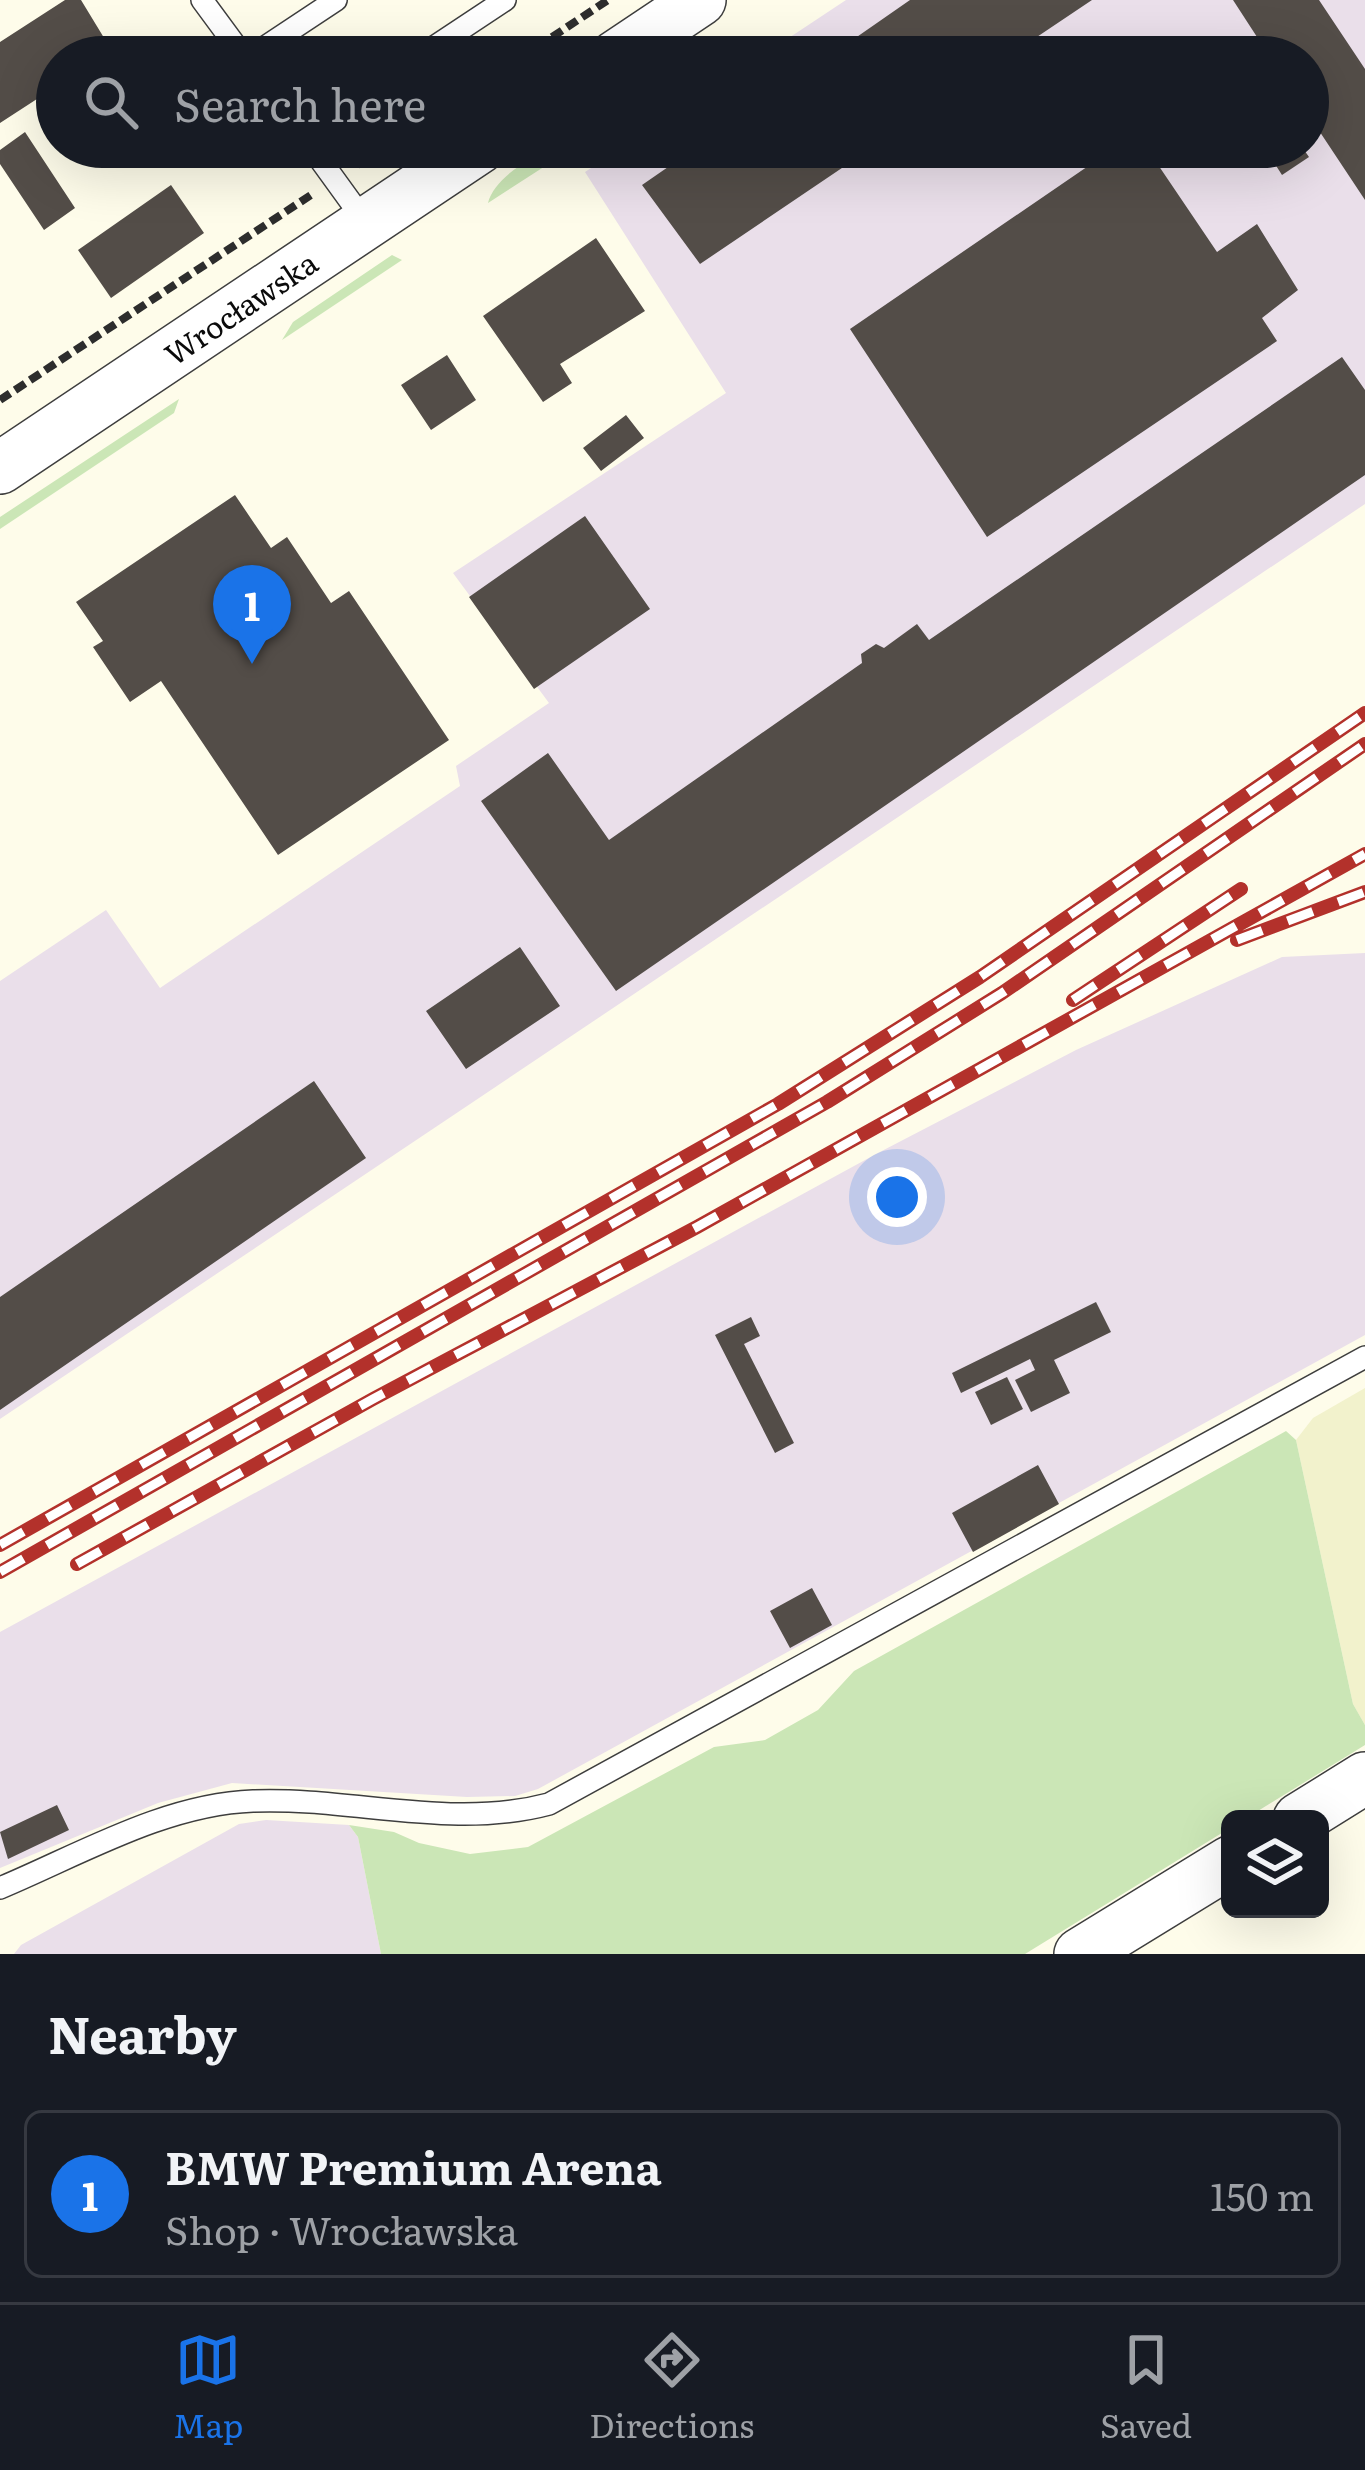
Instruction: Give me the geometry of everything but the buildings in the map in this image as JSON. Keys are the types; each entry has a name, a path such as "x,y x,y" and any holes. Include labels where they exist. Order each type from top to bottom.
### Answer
{"street":[{"path":"643,36 691,2"},
{"name":"Wrocławska","path":"0,468 448,168"},
{"path":"1313,1810 1365,1778"},
{"path":"1080,1954 1221,1868"}],"lane":[{"path":"202,0 230,36"},
{"path":"280,36 336,0"},
{"path":"451,36 505,0"},
{"path":"327,168 366,223"},
{"path":"0,1888 150,1824 217,1804 279,1801 496,1814 549,1804 1365,1357"}],"path":[{"path":"554,36 608,0"},
{"path":"0,400 352,168"}],"shaded area":[{"path":"846,0 1365,0 1365,504 0,1419 0,981 106,910 160,988 460,786 456,766 549,703 453,573 726,393 585,172 591,168 1329,168 1329,36 792,36"},
{"path":"1365,953 1365,1335 538,1789 515,1796 467,1797 232,1783 158,1803 0,1868 0,1632 876,1154 1076,1050 1282,957"},
{"path":"266,1820 349,1825 358,1837 381,1954 14,1954 21,1945 239,1824"}],"green space":[{"path":"517,168 542,168 488,203 499,184"},
{"path":"392,255 402,260 282,340 293,322"},
{"path":"179,399 174,413 0,529 0,517"},
{"path":"1365,1388 1365,1725 1353,1704 1296,1440 1313,1418"},
{"path":"1286,1431 1296,1440 1353,1704 1365,1725 1365,1745 1260,1810 1221,1810 1221,1834 1025,1954 381,1954 358,1837 349,1825 394,1832 419,1843 470,1854 528,1847 714,1747 765,1740 818,1710 854,1671"}],"railway":[{"path":"0,1545 778,1104 980,977 1365,713"},
{"path":"0,1572 827,1102 1002,993 1365,744"},
{"path":"77,1564 373,1399 697,1227 1365,854"},
{"path":"1073,1000 1241,889"},
{"path":"1237,940 1365,892"}],"place":[{"name":"BMW Premium Arena","path":"252,664"}]}
